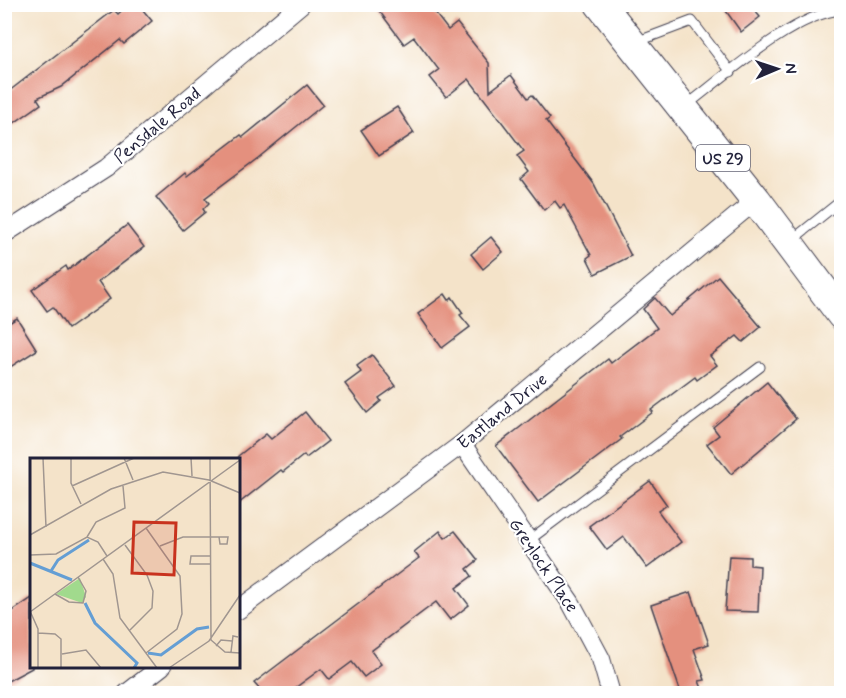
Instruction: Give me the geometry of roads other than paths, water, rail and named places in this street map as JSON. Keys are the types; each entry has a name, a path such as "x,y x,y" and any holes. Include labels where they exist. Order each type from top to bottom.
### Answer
{"highway":[{"name":"US 29","path":"600,4 756,200 842,315"}],"street":[{"name":"Pensdale Road","path":"4,234 106,168 301,4"},
{"name":"Eastland Drive","path":"240,609 462,444 756,200"},
{"name":"Greylock Place","path":"462,444 571,603 601,659 610,693"},
{"path":"126,693 159,668"}],"lane":[{"path":"683,108 780,35 812,17 842,10"},
{"path":"631,44 692,21 731,72"},
{"path":"788,243 842,200"},
{"path":"528,541 760,367"}]}
